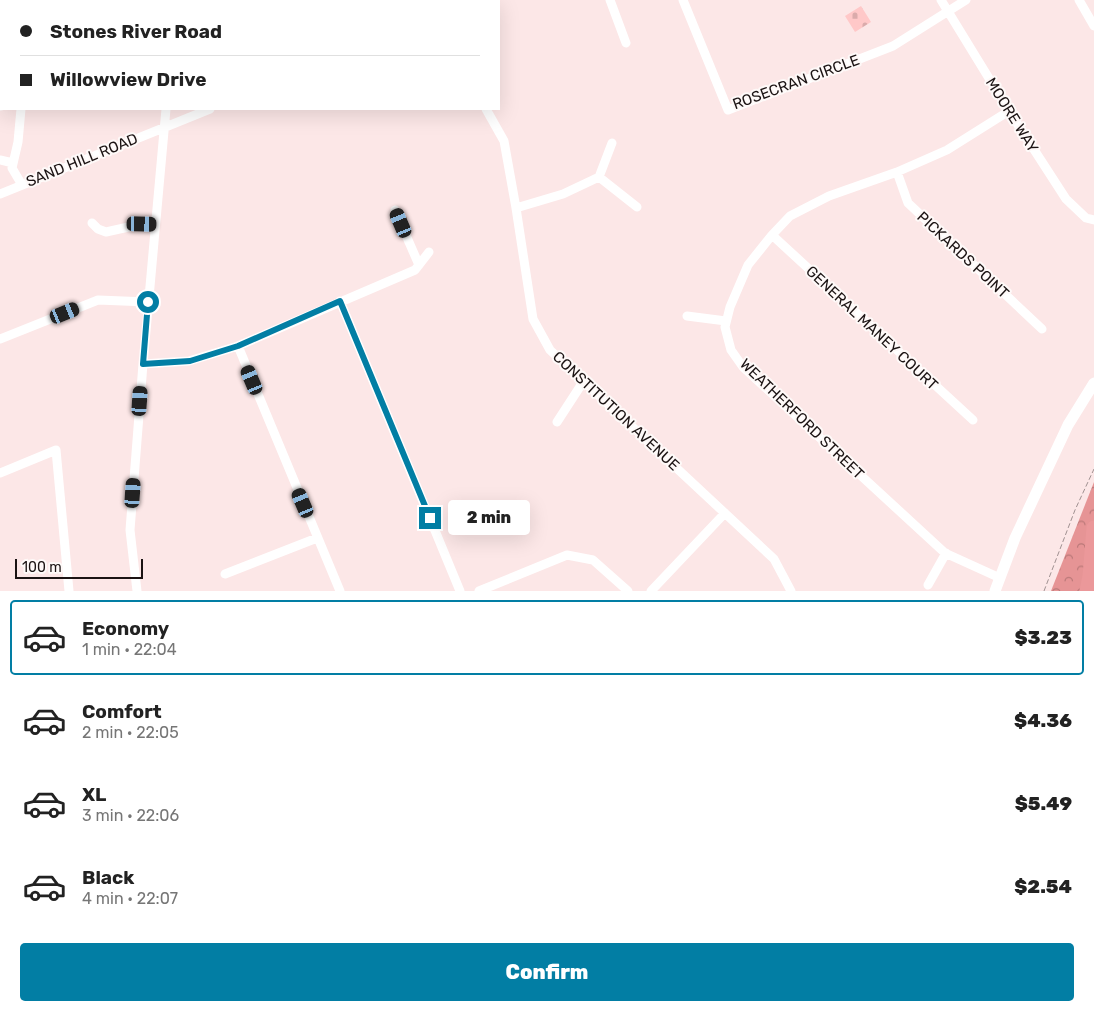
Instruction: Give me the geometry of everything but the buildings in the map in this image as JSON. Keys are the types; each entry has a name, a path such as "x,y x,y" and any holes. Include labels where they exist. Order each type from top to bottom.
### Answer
{"main road":[{"path":"995,591 1015,538 1068,425 1094,383"}],"street":[{"path":"610,0 626,43"},
{"name":"ROSECRAN CIRCLE","path":"683,0 728,110 893,46 966,0"},
{"name":"MOORE WAY","path":"942,0 1009,111 1066,199 1086,218 1094,220"},
{"path":"1079,0 1094,26"},
{"path":"22,110 18,142 12,168 22,185"},
{"path":"137,591 130,530 166,110"},
{"name":"SAND HILL ROAD","path":"0,194 207,110"},
{"name":"CONSTITUTION AVENUE","path":"487,110 504,141 533,319 550,350 774,559 791,591"},
{"name":"WEATHERFORD STREET","path":"1000,578 946,553 743,367 731,350 725,326 730,306 748,266 790,216 829,196 897,172 947,150 1009,111"},
{"path":"516,208 563,194 599,177 612,143"},
{"path":"0,160 13,162"},
{"name":"PICKARDS POINT","path":"897,172 908,203 1042,329"},
{"path":"599,177 637,207"},
{"path":"395,210 419,265"},
{"path":"92,223 98,229 106,232 142,224 156,224"},
{"name":"GENERAL MANEY COURT","path":"772,236 973,420"},
{"path":"143,364 190,361 238,346 415,270 429,252"},
{"path":"0,339 98,300 148,302"},
{"path":"340,301 460,591"},
{"path":"687,316 726,321"},
{"path":"238,346 340,591"},
{"path":"557,422 583,382"},
{"path":"0,473 56,450 69,591"},
{"path":"651,591 726,513"},
{"path":"225,574 317,538"},
{"path":"928,585 946,553"},
{"path":"479,591 567,556 593,560 628,591"}],"path":[{"path":"1044,591 1075,510 1094,469"}],"green space":[{"path":"861,6 871,22 855,32 845,16"},
{"path":"1094,482 1094,591 1051,591"}],"waterway":[{"path":"1087,591 1094,528"}],"route":[{"path":"148,302 143,364 190,361 238,346 340,301 430,518"}]}
